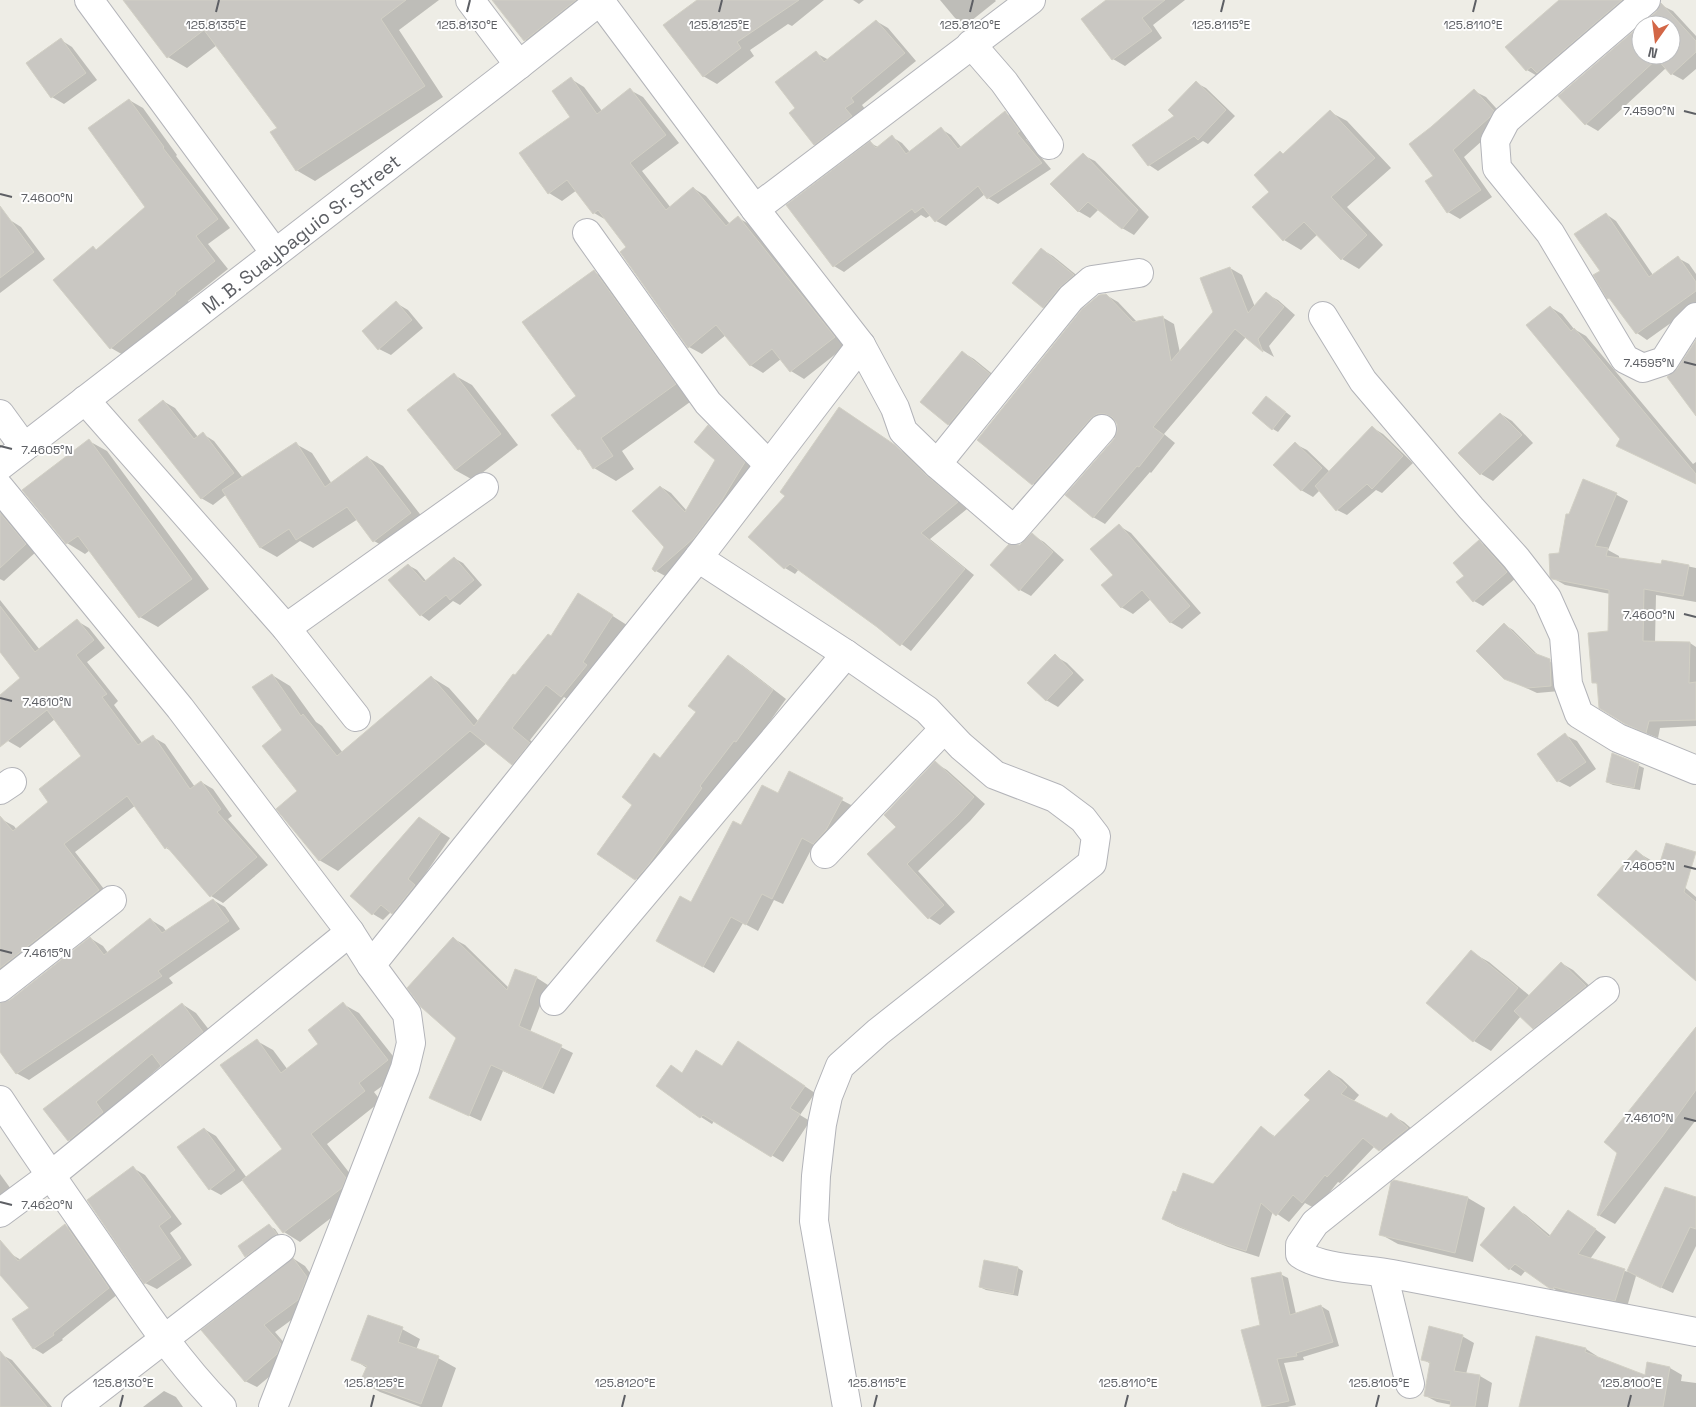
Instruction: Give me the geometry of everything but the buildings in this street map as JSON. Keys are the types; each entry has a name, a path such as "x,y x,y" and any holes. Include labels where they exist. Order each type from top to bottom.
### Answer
{"street":[{"path":"89,0 275,254"},
{"path":"470,0 519,65"},
{"path":"600,0 755,209 860,344 895,408 903,431 937,464 1014,530 1102,428"},
{"name":"M. B. Suaybaguio Sr. Street","path":"0,466 519,65 600,0"},
{"path":"755,209 1031,0"},
{"path":"1646,0 1506,120 1496,141 1497,168 1550,234 1625,359 1643,368 1664,362 1685,328 1696,317"},
{"path":"971,44 1004,82 1049,145"},
{"path":"587,233 708,403 769,465"},
{"path":"937,464 1071,298 1092,280 1139,274"},
{"path":"1324,316 1363,381 1516,558 1547,598 1564,636 1568,684 1579,714 1618,738 1696,770"},
{"path":"371,965 698,558 860,344"},
{"path":"85,400 286,628 356,717"},
{"path":"0,414 24,447"},
{"path":"286,628 484,487"},
{"path":"0,488 180,708 350,932 371,965 407,1014 411,1043 405,1068 273,1407"},
{"path":"698,558 846,654 927,710 961,746 995,775 1055,798 1083,819 1096,836 1092,864 878,1032 840,1066 828,1096 822,1124 816,1176 814,1221 847,1407"},
{"path":"554,1001 846,654"},
{"path":"826,854 944,729"},
{"path":"0,988 112,900"},
{"path":"0,1213 50,1176 350,932"},
{"path":"1605,991 1315,1223 1300,1245 1300,1254 1308,1260 1327,1265 1383,1272 1696,1332"},
{"path":"0,1100 50,1176 164,1339 222,1407"},
{"path":"76,1407 281,1249"},
{"path":"1383,1272 1410,1384"}]}
